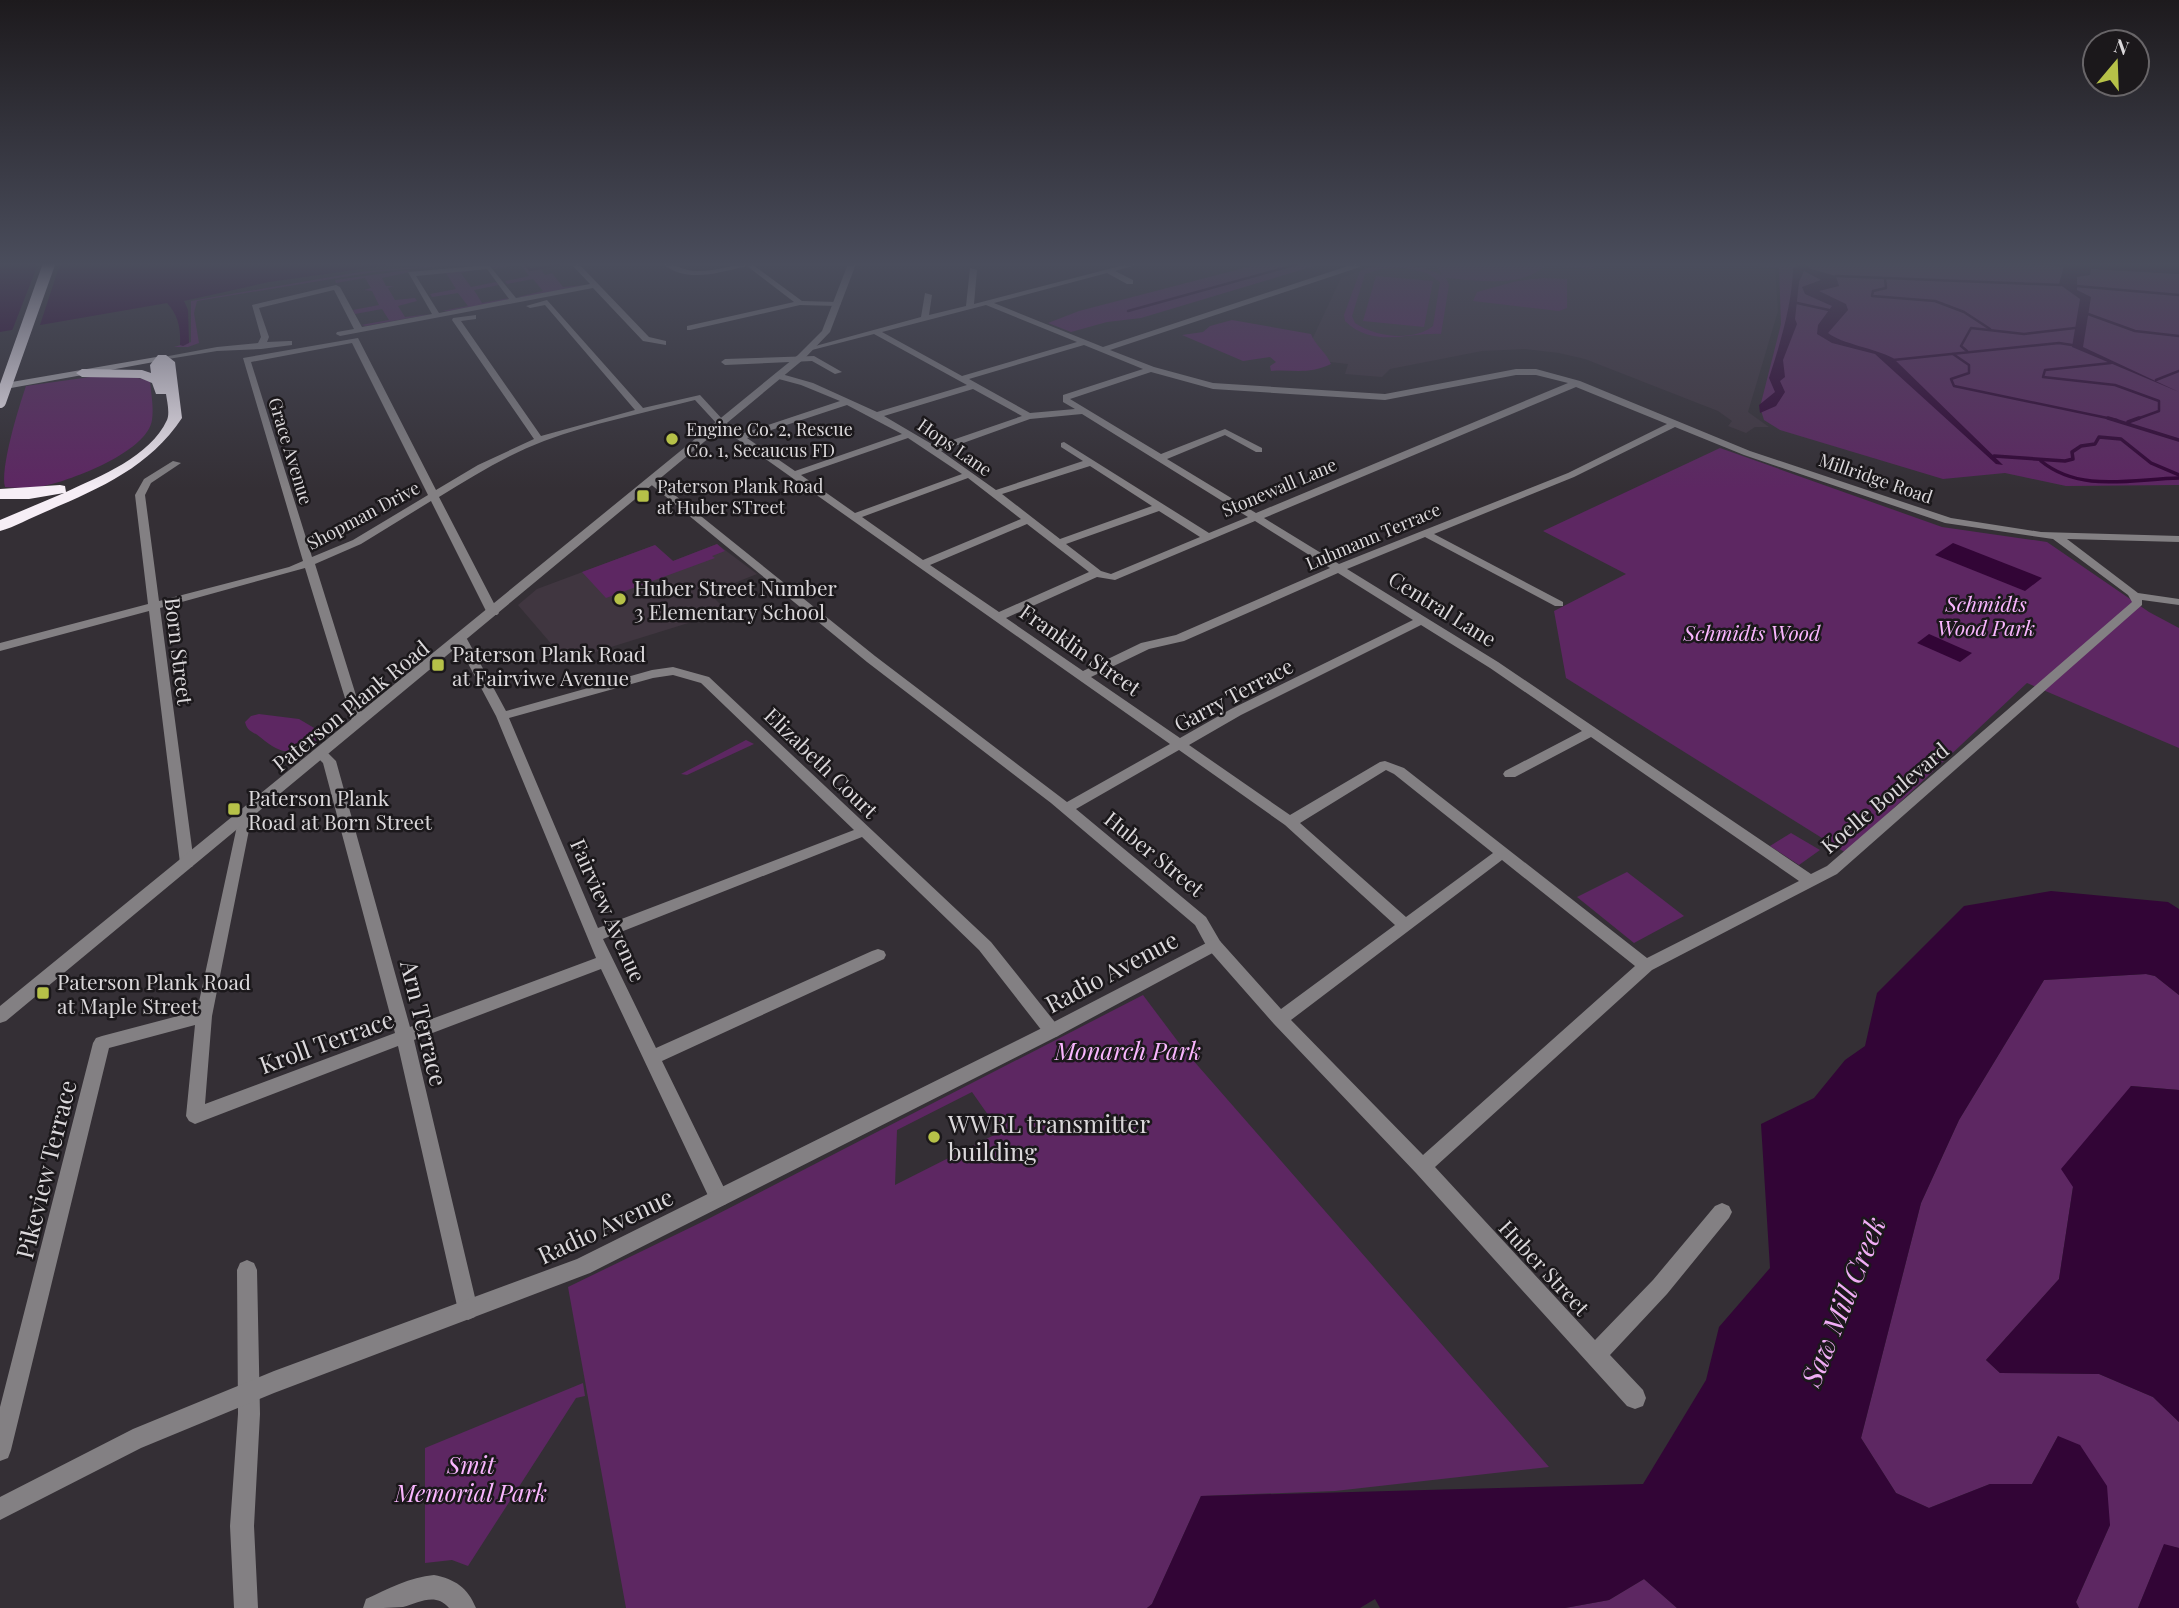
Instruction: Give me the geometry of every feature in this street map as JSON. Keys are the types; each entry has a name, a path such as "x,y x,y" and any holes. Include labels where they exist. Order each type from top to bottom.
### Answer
{"highway":[{"path":"0,402 22,339"},
{"path":"0,494 29,494 65,487 100,473 136,451 148,441 160,422 160,386 156,365 162,358 169,362 175,418 156,446 116,472 0,526"},
{"path":"82,373 142,374 152,377 160,386"}],"main road":[{"path":"0,387 162,358"}],"street":[{"path":"261,346 264,339"},
{"path":"162,358 304,339"},
{"path":"469,339 539,440"},
{"path":"579,339 640,410"},
{"path":"646,339 663,343"},
{"name":"Paterson Plank Road","path":"0,1016 653,482 801,358 820,339"},
{"path":"812,348 851,339"},
{"path":"889,339 1029,416"},
{"name":"Millridge Road","path":"1073,339 1194,383 1378,397 1516,372 1543,373 1577,383 1753,455 1939,518 2055,536 2179,540"},
{"path":"1101,350 1134,339"},
{"name":"Grace Avenue","path":"358,721 307,564 246,360 355,340 436,496"},
{"path":"961,379 1083,343"},
{"path":"725,362 814,358 838,372"},
{"path":"1084,411 1066,400 1066,397 1151,369"},
{"name":"Hops Lane","path":"778,376 791,378 849,401 910,434 1097,573"},
{"path":"1189,393 1194,383"},
{"name":"Stonewall Lane","path":"998,617 1097,573 1111,578 1577,383"},
{"path":"878,415 974,386"},
{"name":"Shopman Drive","path":"0,647 307,564 357,542 481,467 539,440 640,410 697,397 721,423"},
{"path":"740,437 849,401"},
{"path":"934,450 1029,416 1084,411"},
{"name":"Central Lane","path":"1084,411 1494,665 1810,880"},
{"name":"Franklin Street","path":"721,423 1290,822 1404,924"},
{"name":"Luhmann Terrace","path":"1082,676 1145,646 1180,638 1340,568 1572,475 1675,423"},
{"path":"1160,458 1225,432 1259,450"},
{"path":"793,475 910,434"},
{"path":"1064,445 1207,537"},
{"path":"993,494 1091,462"},
{"name":"Born Street","path":"176,463 147,481 140,495 187,863"},
{"path":"853,517 967,475"},
{"name":"Huber Street","path":"653,482 871,659 1066,809 1201,921 1214,945 1280,1019 1423,1167 1635,1398"},
{"path":"436,496 493,613"},
{"path":"1058,543 1160,507"},
{"path":"921,565 1027,520"},
{"path":"1425,533 1559,604"},
{"path":"2055,536 2135,596 2179,602"},
{"name":"Koelle Boulevard","path":"1423,1167 1646,966 1832,870 1980,744 2138,603 2135,596"},
{"name":"Garry Terrace","path":"1066,809 1236,712 1422,620"},
{"name":"Fairview Avenue","path":"461,639 502,716 594,936 719,1198"},
{"name":"Elizabeth Court","path":"502,716 652,674 673,671 705,680 985,946 1052,1031"},
{"path":"1510,774 1590,732"},
{"name":"Arn Terrace","path":"320,753 330,764 405,1038 468,1310"},
{"path":"1290,822 1385,765 1399,771 1646,966"},
{"path":"204,1016 245,815"},
{"path":"594,936 863,831"},
{"path":"1280,1019 1502,853"},
{"name":"Radio Avenue","path":"0,1509 133,1440 583,1266 1052,1031 1214,945"},
{"path":"653,1057 878,955"},
{"name":"Kroll Terrace","path":"204,1016 195,1116 607,960"},
{"name":"Pikeview Terrace","path":"0,1450 102,1043 204,1016"},
{"path":"1595,1354 1660,1287 1722,1212"},
{"path":"246,1608 242,1526 248,1394 247,1270"},
{"path":"374,1608 428,1586 439,1586 459,1601"}],"shaded area":[{"path":"1312,339 1770,339 1748,412 1769,427 1755,427 1746,433 1728,426 1732,421 1718,411 1585,359 1559,353 1525,349 1482,351 1390,369 1382,377 1345,374 1348,364 1322,361 1310,344"},
{"name":"Huber Street Number 3 Elementary School","path":"717,544 757,574 709,593 727,611 566,661 518,605 537,589 655,545 673,561"}],"green space":[{"path":"191,339 198,339 199,343 188,347 174,347 191,342"},
{"path":"1191,339 1314,339 1331,364 1307,371 1271,371 1270,366 1276,362 1270,357 1243,361"},
{"path":"1777,339 2179,339 2179,485 2066,486 2005,473 1943,479 1780,430 1764,420 1760,407"},
{"path":"130,376 150,381 152,420 147,432 137,443 107,463 72,478 39,487 5,487 7,453 26,386 90,377"},
{"name":"Schmidts Wood","path":"1720,448 1942,527 2047,542 2149,612 2179,628 2179,748 2027,683 1846,853 1566,678 1554,611 1626,574 1543,531"},
{"path":"717,544 725,551 712,556 715,558 606,598 582,572 655,545 673,561"},
{"path":"259,714 299,719 321,732 321,739 296,751 282,751 246,726 245,722 251,716"},
{"path":"746,740 754,744 687,775 681,774"},
{"path":"1791,833 1820,850 1799,865 1770,846"},
{"path":"1627,872 1684,916 1634,943 1577,897"},
{"path":"2146,974 2155,976 2179,995 2179,1090 2131,1086 2073,1187 2059,1279 1986,1360 2000,1373 2099,1374 2153,1397 2179,1422 2179,1548 2164,1545 2138,1608 2079,1608 2076,1602 2110,1525 2058,1436 2032,1484 1990,1484 1929,1508 1896,1493 1861,1438 1921,1203 1959,1120 2044,980"},
{"name":"Monarch Park","path":"1143,995 1185,1051 1549,1467 1335,1491 1201,1496 1152,1604 1147,1608 626,1608 568,1287 706,1220","holes":["972,1092 1000,1132 895,1185 897,1130"]},
{"name":"Smit Memorial Park","path":"583,1383 585,1396 576,1398 468,1566 452,1560 425,1563 425,1448"},
{"path":"1644,1579 1677,1608 1565,1608 1609,1600"}],"water":[{"path":"180,339 189,339 189,343 180,345"},
{"path":"1781,339 1791,339 1783,360 1785,377 1780,381 1785,392 1776,406 1760,413 1759,405 1775,392 1769,378"},
{"path":"1825,339 1839,339 1893,358 2003,465 1996,464 1875,354"},
{"path":"2073,339 2084,339 2083,347 2179,392 2072,347"},
{"path":"1953,543 2042,578 2025,591 1935,555"},
{"path":"1929,634 1972,653 1960,662 1917,643"},
{"name":"Saw Mill Creek","path":"2051,891 2168,902 2179,909 2179,995 2155,976 2146,974 2044,980 1959,1120 1921,1203 1861,1438 1896,1493 1929,1508 1990,1484 2032,1484 2058,1436 2080,1445 2107,1486 2110,1525 2076,1602 2079,1608 1677,1608 1644,1579 1609,1600 1565,1608 1380,1608 1375,1599 1360,1608 1147,1608 1152,1604 1201,1496 1643,1484 1706,1380 1719,1327 1770,1268 1761,1124 1814,1098 1845,1060 1865,1046 1877,993 1964,906"},
{"path":"2131,1086 2179,1090 2179,1422 2153,1397 2099,1374 2000,1373 1986,1360 2059,1279 2073,1187 2061,1169"},
{"path":"2164,1544 2179,1548 2179,1608 2138,1608"}],"waterway":[{"path":"1965,339 1961,346 1967,351"},
{"path":"1893,360 2059,343 2072,345"},
{"path":"1953,354 1969,365 1969,373 1951,379 1954,386 2109,418"},
{"path":"2111,363 2045,370 2043,377 2115,385 2159,401 2159,411 2134,420"},
{"path":"2156,380 2179,371"},
{"path":"2109,418 2117,420"},
{"path":"2109,418 2179,440"},
{"path":"2128,422 2139,418"},
{"path":"1994,456 2065,461 2073,459 2072,452 2081,446 2095,444 2099,437 2121,439 2151,463 2179,475"},
{"path":"2041,461 2056,471 2089,481 2179,478"}],"place":[{"name":"Engine Co. 2, Rescue Co. 1, Secaucus FD","path":"672,439"},
{"name":"Paterson Plank Road at Huber STreet","path":"643,496"},
{"name":"Huber Street Number 3 Elementary School","path":"620,599"},
{"name":"Paterson Plank Road at Fairviwe Avenue","path":"438,665"},
{"name":"Paterson Plank Road at Born Street","path":"234,809"},
{"name":"Paterson Plank Road at Maple Street","path":"43,993"},
{"name":"WWRL transmitter building","path":"934,1137"}],"park label":[{"name":"Schmidts Wood Park","path":"1986,615"}]}
